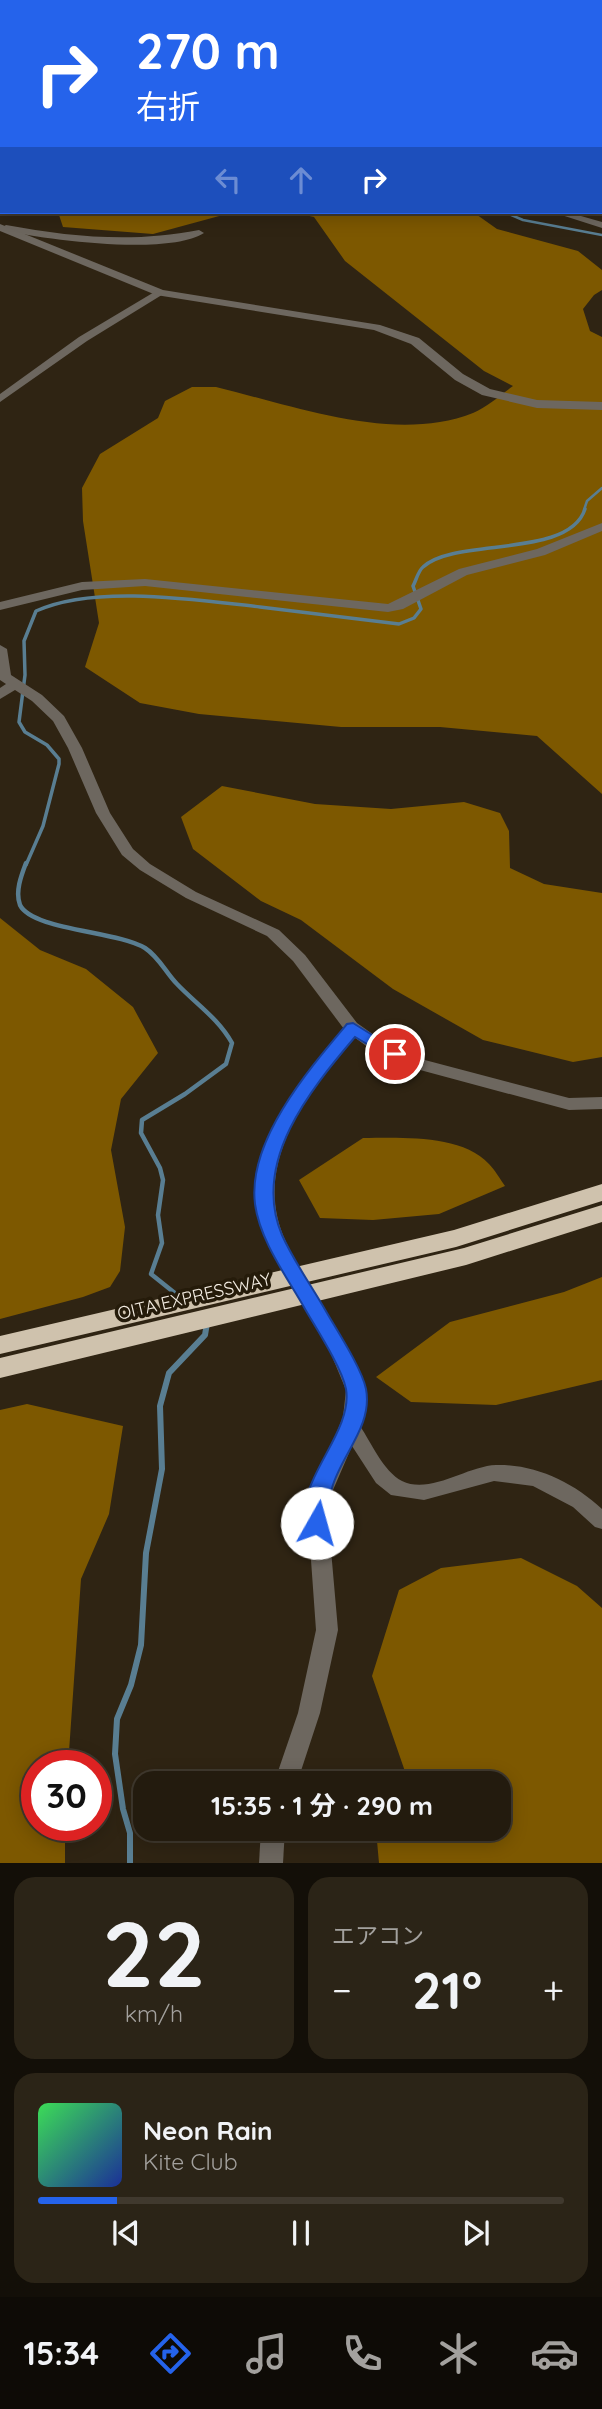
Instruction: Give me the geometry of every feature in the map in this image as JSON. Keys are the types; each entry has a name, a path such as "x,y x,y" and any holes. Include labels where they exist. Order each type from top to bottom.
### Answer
{"highway":[{"name":"OITA EXPRESSWAY","path":"0,1368 397,1262 602,1192"},
{"name":"OITA EXPRESSWAY","path":"0,1345 397,1262 478,1252 602,1213"}],"street":[{"path":"564,214 602,225"},
{"path":"3,227 74,240 116,244 170,239 199,233"},
{"path":"3,227 160,293 376,327 415,341 460,377 486,392 537,404 602,406"},
{"path":"0,399 83,339 160,293"},
{"path":"0,606 78,587 108,583 150,583 206,587 321,604 388,608 398,606 463,572 541,552 602,527"},
{"path":"0,649 4,677 37,698 59,719 75,748 103,813 127,852 145,867 191,895 273,933 299,958 353,1028 375,1044 415,1063 438,1070 569,1104 602,1103"},
{"path":"0,695 14,684"},
{"path":"290,1771 309,1713 327,1630 317,1504 322,1484 335,1455 349,1435 356,1406 356,1388 332,1339 273,1235 264,1203 263,1185 274,1142 321,1066 353,1028"},
{"path":"350,1426 383,1477 398,1489 424,1492 494,1473 537,1478 580,1501 602,1521"},
{"path":"271,1863 272,1841"}],"shaded area":[{"path":"59,214 227,214 153,234 63,227"},
{"path":"300,214 476,214 497,229 578,251 602,270 602,290 594,295 583,309 590,331 602,337 602,794 537,736 440,727 341,727 199,714 140,703 85,667 99,623 83,521 82,488 100,454 158,418 165,401 192,387 216,387 344,419 411,425 443,422 473,413 513,386 484,371 345,261 314,217"},
{"path":"222,786 315,804 391,809 464,802 500,813 509,831 510,868 544,884 602,893 602,1057 573,1062 483,1040 393,989 301,920 261,901 193,849 181,817"},
{"path":"0,918 40,950 86,969 133,1007 158,1053 121,1099 111,1150 125,1227 120,1271 110,1287 0,1319"},
{"path":"363,1138 430,1140 463,1147 489,1164 505,1186 439,1214 373,1220 320,1218 299,1180"},
{"path":"602,1277 602,1380 496,1405 411,1402 376,1377 450,1322 564,1292"},
{"path":"27,1404 123,1426 109,1514 81,1579 69,1750 21,1750 21,1841 65,1841 65,1863 0,1863 0,1410"},
{"path":"521,1558 577,1586 602,1608 602,1863 379,1863 377,1841 511,1841 511,1771 405,1771 372,1676 399,1590 441,1568"}],"waterway":[{"path":"509,214 523,220 602,235"},
{"path":"584,510 587,501 602,488"},
{"path":"26,865 43,826 59,764 59,759 47,745 25,732 19,722 25,675 24,641 36,611 87,598 146,596 399,624 414,618 421,609 413,586 423,567 438,558 460,552 535,541 557,535 575,525 585,509"},
{"path":"26,863 18,895 20,905 28,913 57,925 132,942 145,948 213,1019 232,1043 226,1064 185,1094 142,1120 141,1133 160,1168 163,1180 158,1215 162,1243 151,1274 181,1298"},
{"path":"130,1863 130,1833 123,1809 115,1754 117,1719 131,1685 141,1645 146,1553 162,1469 160,1406 169,1373 205,1335 207,1323"}],"route":[{"path":"317,1523 317,1504 322,1484 335,1455 349,1435 356,1406 356,1388 332,1339 273,1235 264,1203 263,1185 274,1142 321,1066 353,1028 395,1054"}]}
